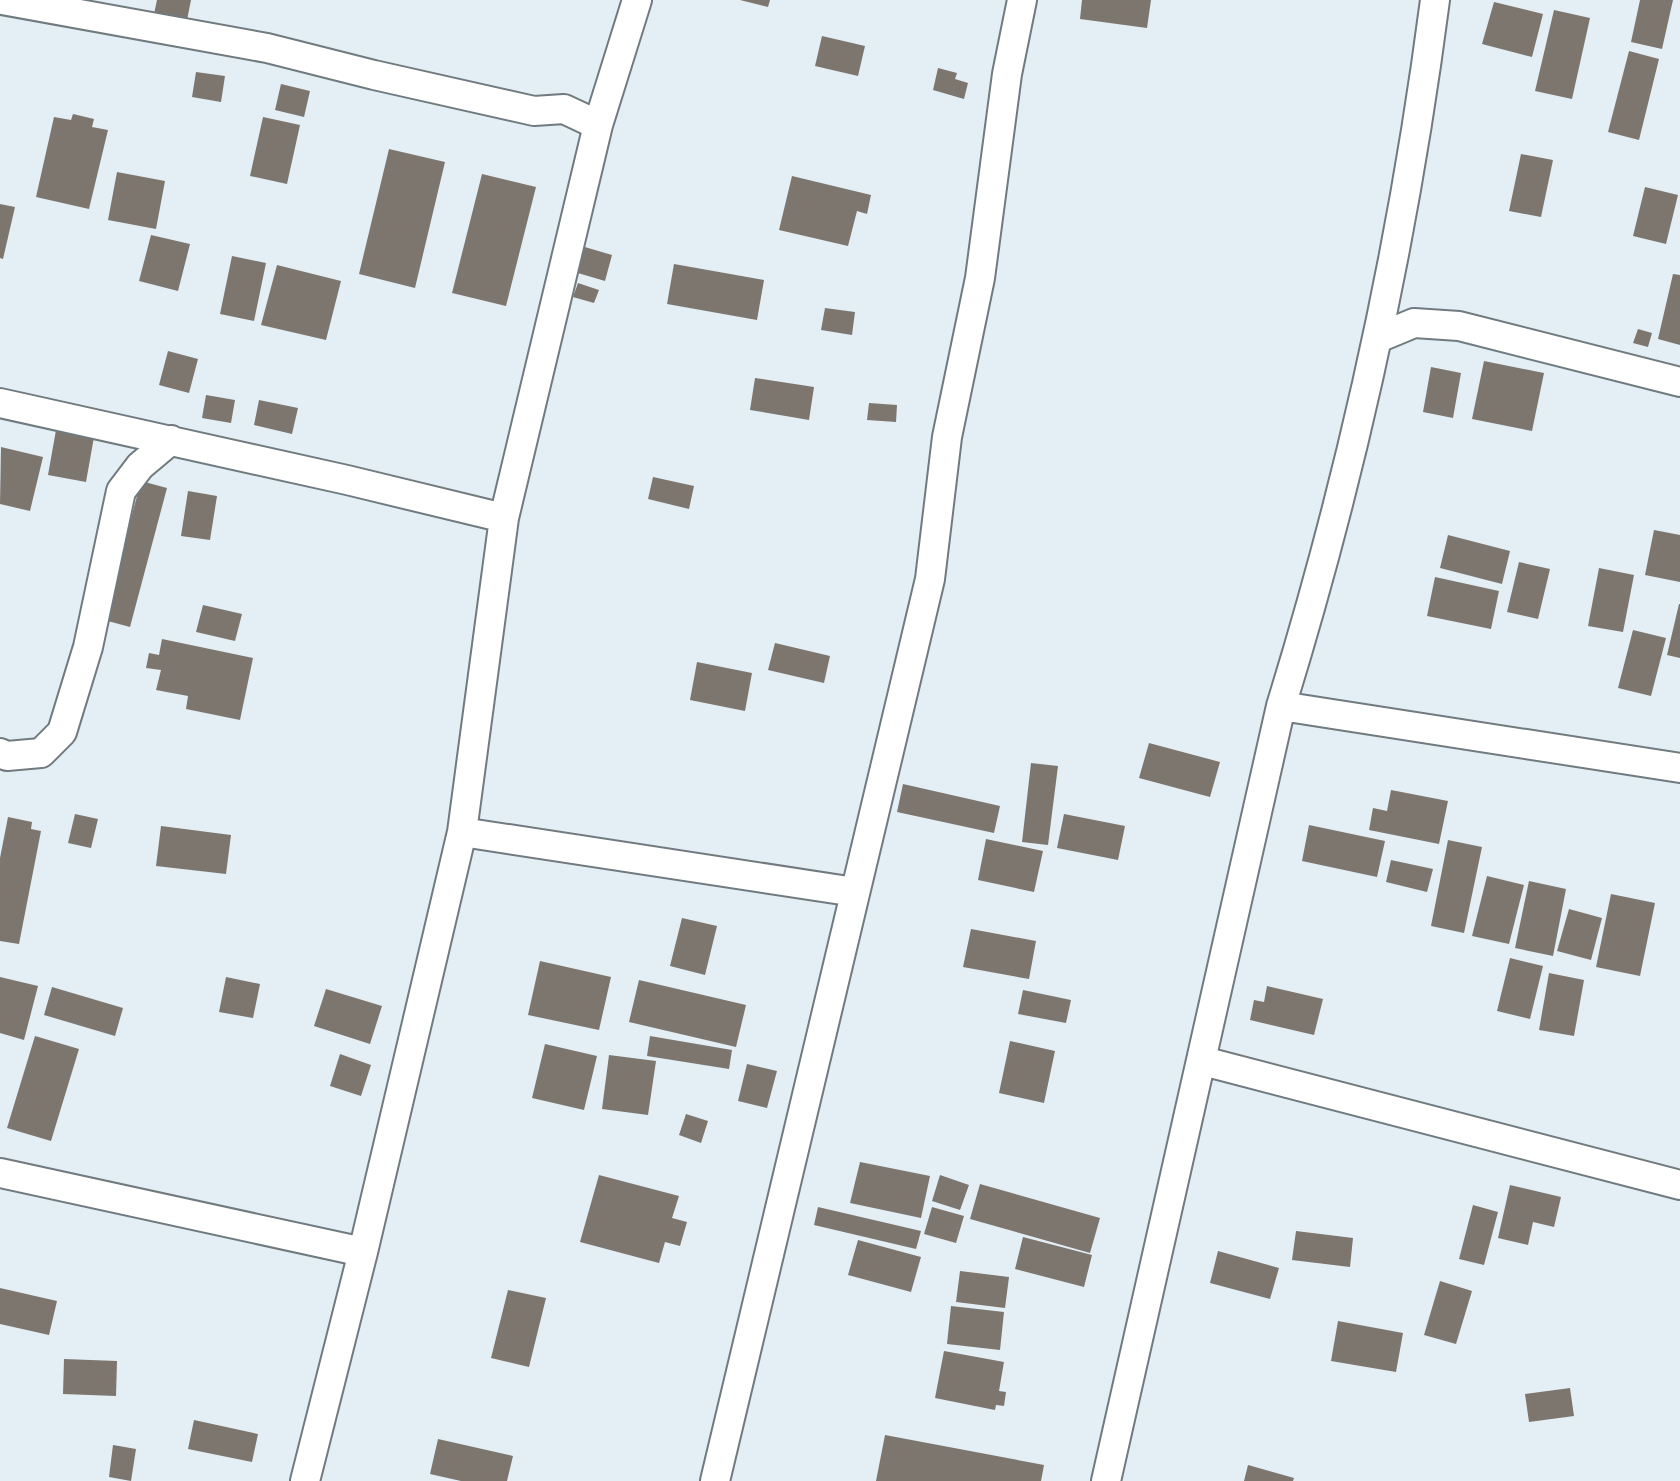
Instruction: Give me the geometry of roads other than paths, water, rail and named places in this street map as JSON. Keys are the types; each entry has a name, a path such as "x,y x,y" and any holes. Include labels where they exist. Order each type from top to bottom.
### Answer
{"street":[{"path":"2,0 267,48 534,111 564,109 598,125"},
{"path":"305,1481 363,1252 462,832 504,518 598,125 637,0"},
{"path":"715,1481 930,579 947,437 980,278 1007,74 1022,0"},
{"path":"1106,1481 1281,706 1312,604 1378,338 1435,0"},
{"path":"1388,291 1414,323"},
{"path":"1378,338 1414,323 1459,326 1680,382"},
{"path":"0,403 504,518"},
{"path":"0,753 7,756 41,753 62,732 88,647 121,491 140,466 171,440"},
{"path":"1281,706 1680,768"},
{"path":"462,832 855,892"},
{"path":"1203,1061 1680,1185"},
{"path":"0,1173 363,1252"}]}
